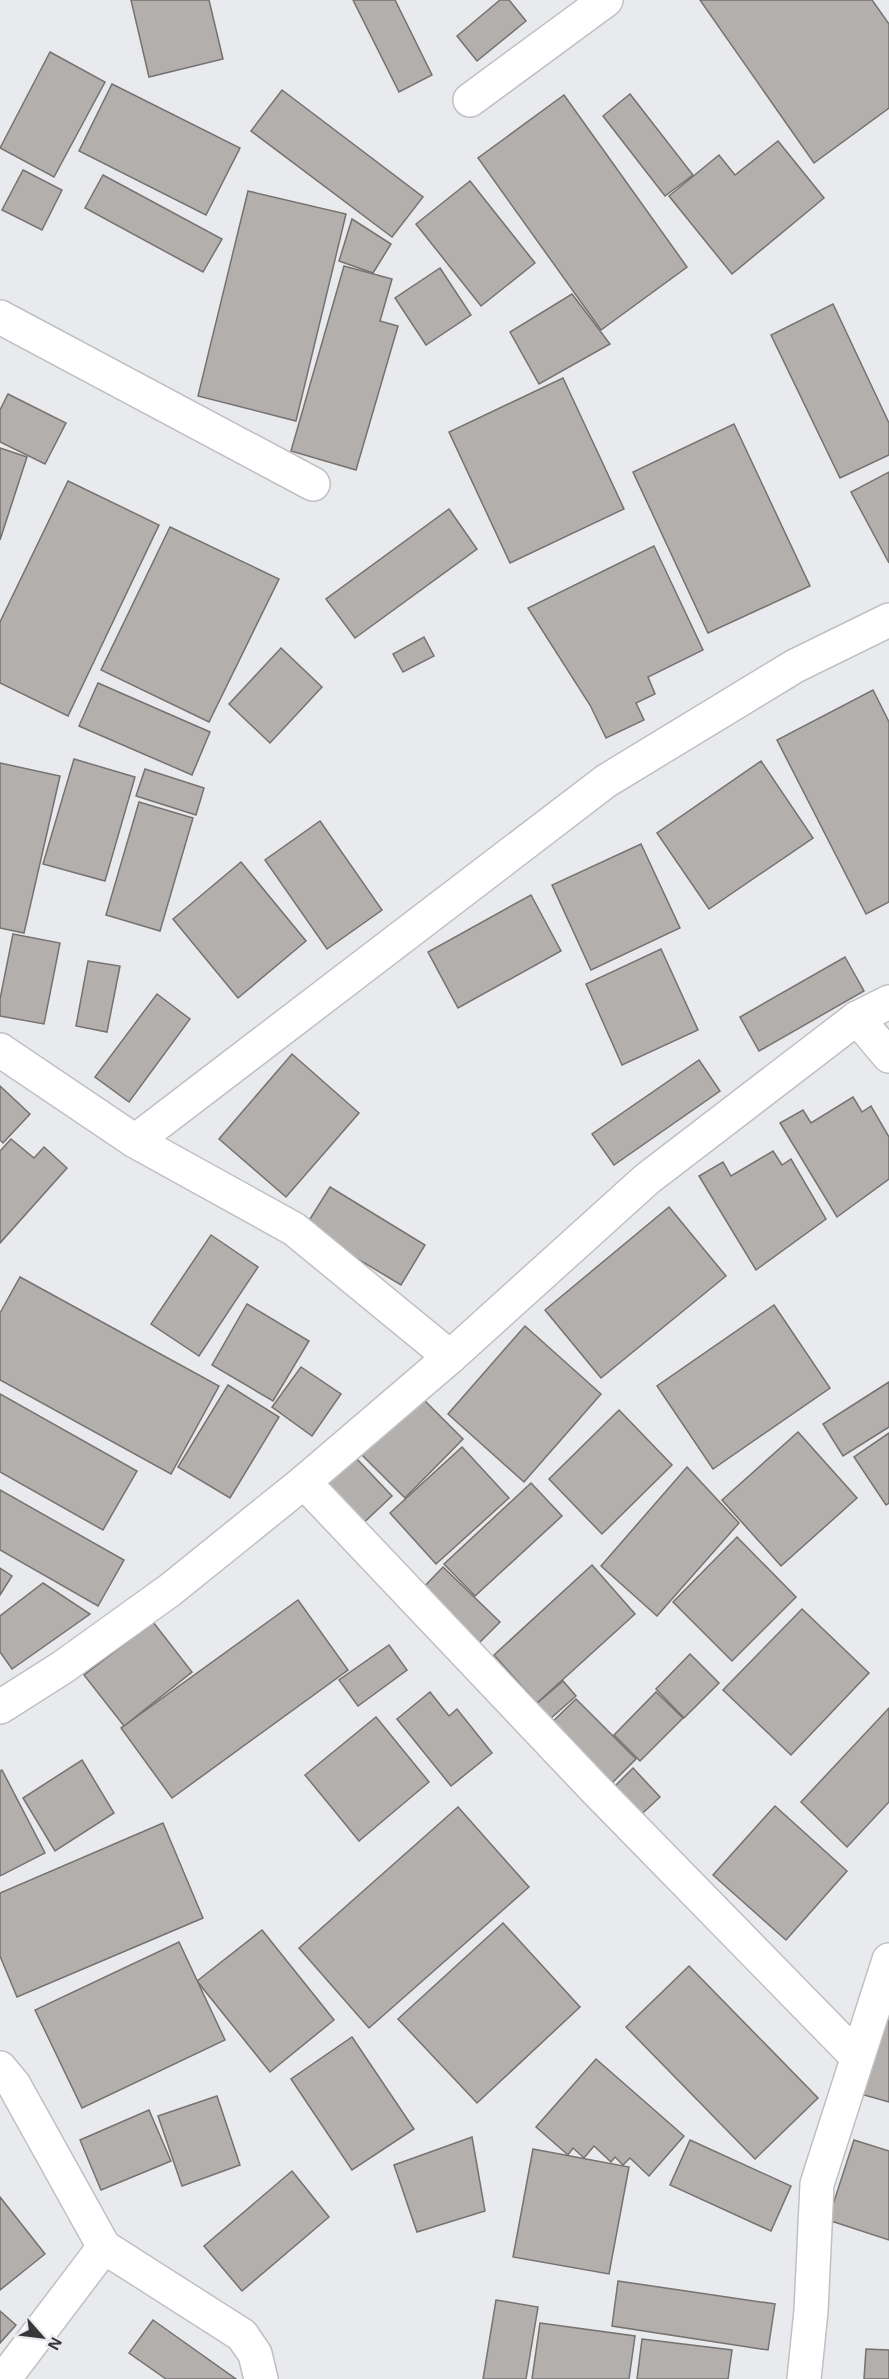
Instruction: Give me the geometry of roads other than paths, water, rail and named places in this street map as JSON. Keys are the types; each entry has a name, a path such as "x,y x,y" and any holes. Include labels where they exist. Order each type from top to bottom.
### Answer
{"street":[{"path":"470,100 606,0"},
{"path":"0,317 313,484"},
{"path":"135,1141 606,781 795,666 889,620"},
{"path":"0,1707 63,1667 170,1590 303,1482 450,1357 647,1179 857,1018 889,1002"},
{"path":"857,1018 889,1056"},
{"path":"0,1050 135,1141 294,1229 450,1357"},
{"path":"303,1482 595,1789 858,2057"},
{"path":"804,2379 811,2311 817,2184 889,1960"},
{"path":"0,2068 14,2085 104,2247 242,2335 255,2354 261,2379"},
{"path":"4,2379 104,2247"}]}
